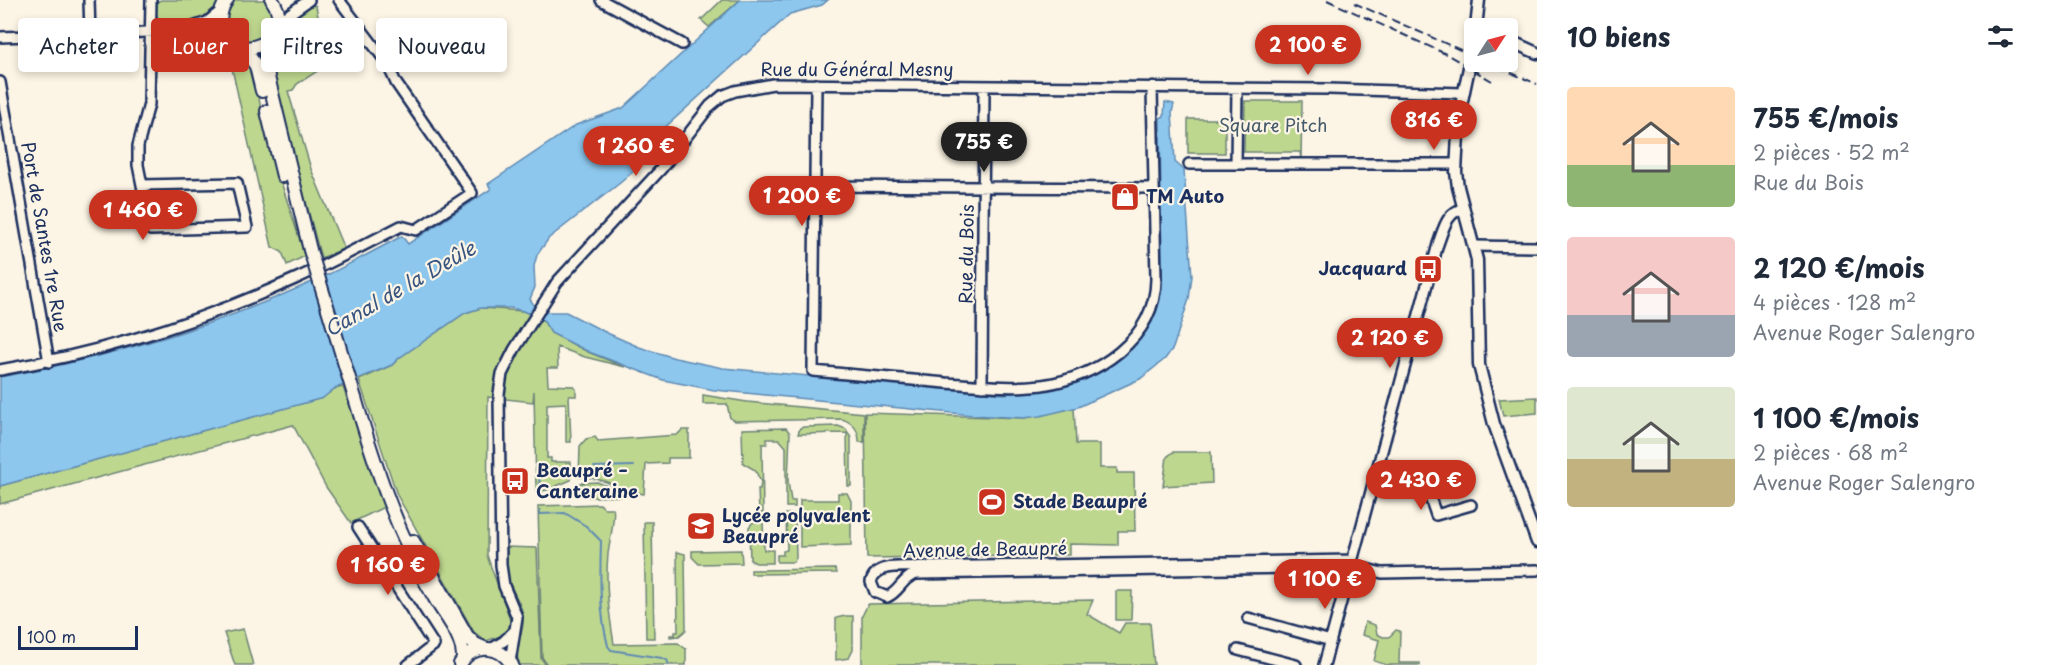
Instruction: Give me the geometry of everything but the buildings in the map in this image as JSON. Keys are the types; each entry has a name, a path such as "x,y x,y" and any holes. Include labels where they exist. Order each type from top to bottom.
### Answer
{"main road":[{"path":"272,0 277,8 278,18"},
{"path":"249,54 259,74 280,164 310,250 375,462 409,552 460,639 461,662"},
{"path":"268,72 310,250"},
{"path":"375,462 410,536 465,632 472,641 502,653 511,663"},
{"path":"461,662 472,652 487,648"}],"street":[{"path":"88,0 89,18"},
{"path":"142,184 237,183 247,228 151,230 142,184 137,155 149,104 151,0"},
{"path":"282,18 309,0"},
{"path":"0,370 49,362 208,314 297,278 401,226 416,230 472,193 396,83 387,63 339,0"},
{"path":"601,0 682,45"},
{"path":"1477,18 1479,3"},
{"path":"211,18 224,5"},
{"path":"139,32 150,32"},
{"path":"0,37 18,36"},
{"path":"1518,44 1537,52"},
{"path":"1468,72 1457,130 1456,164 1457,183 1475,246 1478,265 1479,353 1482,380 1494,424 1537,542"},
{"path":"1464,88 1471,72"},
{"name":"Port de Santes 1re Rue","path":"0,82 49,362"},
{"path":"816,84 813,371 982,386 1030,386 1060,381 1105,363 1134,339 1148,315 1156,291 1152,88"},
{"name":"Rue du Général Mesny","path":"511,663 517,627 516,612 504,586 502,575 499,401 505,368 547,296 662,168 716,100 735,91 756,86 816,84 1399,90 1464,88"},
{"name":"Rue du Bois","path":"982,386 984,86"},
{"path":"1236,164 1237,89"},
{"path":"1189,164 1456,164"},
{"path":"816,186 1153,188"},
{"path":"1324,665 1445,224 1452,213 1464,208"},
{"path":"1475,246 1537,247"},
{"path":"1379,462 1399,469 1419,472 1436,515 1471,505"},
{"path":"358,526 434,645 408,665"},
{"path":"1351,564 1382,573 1537,570"},
{"name":"Avenue de Beaupré","path":"1351,564 917,574 907,577 895,592 887,597 875,592 871,582 876,572 895,568 1351,564"},
{"path":"1248,618 1331,641"},
{"path":"487,648 504,641 517,627"},
{"path":"1238,650 1296,665"}],"green space":[{"path":"161,0 221,0 215,11 206,18 158,18 155,11 156,2"},
{"path":"235,0 264,0 272,18 261,18 261,38 249,43 249,18 227,18 230,6"},
{"path":"722,0 740,0 709,27 701,20"},
{"path":"310,5 316,6 318,18 287,18"},
{"path":"249,63 271,151 305,256 287,265 282,252 272,247 233,72 249,72"},
{"path":"271,72 316,72 297,84 293,90 288,91 311,169 344,249 321,258"},
{"name":"Square Pitch","path":"1245,101 1302,101 1301,160 1300,152 1244,152"},
{"path":"1188,119 1225,119 1225,153 1188,153"},
{"path":"481,308 523,311 543,320 551,333 588,352 625,367 557,347 558,368 547,368 548,385 573,386 576,389 576,396 569,396 571,442 566,442 566,403 547,404 547,458 551,458 551,462 571,462 571,480 547,490 536,492 534,391 533,402 488,397 487,555 511,625 506,634 486,641 474,632 397,495 359,380 392,365 465,313"},
{"path":"343,387 384,507 351,523 326,487 293,425 0,504 0,486 322,398 334,389"},
{"path":"703,395 747,402 864,413 864,442 859,442 853,425 842,419 735,421 730,418 727,404 703,404"},
{"path":"1537,397 1537,413 1503,416 1499,399"},
{"name":"Stade Beaupré","path":"1074,408 1076,444 1100,444 1100,468 1117,468 1117,473 1134,473 1135,531 1118,531 1118,545 1069,544 1069,555 867,558 865,413 1024,418"},
{"path":"838,426 846,429 851,438 851,486 848,486 847,433 798,434 800,428 804,427"},
{"path":"786,428 790,433 788,481 791,501 795,501 795,507 786,507 786,447 779,439 767,439 767,444 762,444 763,513 759,513 758,489 760,489 761,482 755,470 743,463 742,429"},
{"path":"682,430 689,430 689,458 668,458 668,463 646,464 644,494 597,479 579,477 580,446 586,439 595,437 598,441 677,435"},
{"path":"1173,452 1211,452 1212,483 1163,486 1167,457"},
{"path":"597,482 633,496 590,497 585,495 580,488 580,483"},
{"path":"838,493 847,493 851,501 851,545 800,547 800,500 838,500"},
{"path":"600,504 604,508 613,508 614,511 607,577 614,644 678,643 686,649 686,665 547,665 542,657 538,506"},
{"path":"786,514 795,514 796,558 793,562 777,562 777,555 783,555 783,551 787,550"},
{"path":"644,522 652,522 654,638 646,638"},
{"path":"753,522 763,523 764,550 773,550 773,563 756,563 750,560 749,527"},
{"path":"505,547 537,548 541,658 546,665 520,665 517,652 523,628 523,615 507,576"},
{"path":"741,550 742,563 699,564 692,557 692,551"},
{"path":"677,552 685,554 686,630 679,636 670,637 678,632"},
{"path":"835,569 837,573 751,574 751,570"},
{"path":"1116,591 1132,591 1131,620 1116,620"},
{"path":"1093,600 1087,614 1119,633 1125,623 1150,623 1154,665 862,665 862,616 868,604"},
{"path":"853,616 853,650 849,658 836,660 836,618"},
{"path":"1365,622 1375,625 1377,634 1383,637 1389,637 1396,630 1400,631 1399,663 1420,663 1420,665 1387,665 1374,661 1379,640 1362,635"},
{"path":"243,629 253,665 235,665 224,633"}],"water":[{"name":"Canal de la Deûle","path":"740,0 828,0 822,5 790,14 660,132 651,156 549,238 537,255 534,266 535,287 530,299 537,310 566,312 639,347 675,358 723,368 1004,394 1056,386 1084,376 1129,351 1144,334 1157,310 1162,289 1160,118 1164,116 1165,102 1174,104 1172,112 1175,162 1184,170 1192,276 1189,299 1173,348 1165,359 1140,379 1078,407 1024,418 973,415 714,390 663,380 589,352 551,333 543,320 523,311 511,308 481,308 465,313 392,365 334,389 323,398 0,486 0,377 78,361 193,328 268,301 317,280 402,236 408,244 491,189 488,184 576,125 623,108"}],"waterway":[{"path":"594,467 634,466"},
{"path":"539,488 540,471 568,469"},
{"path":"540,510 540,514 565,513 586,526 601,541 602,607 605,633 611,650 662,658 667,660 669,665"}],"railway":[{"path":"1327,0 1448,55 1492,81"},
{"path":"1354,3 1464,52"},
{"path":"1509,72 1537,84"}],"place":[{"name":"TM Auto","path":"1125,197"},
{"name":"Jacquard","path":"1428,269"},
{"name":"Beaupré – Canteraine","path":"515,481"},
{"name":"Stade Beaupré","path":"992,502"},
{"name":"Lycée polyvalent Beaupré","path":"701,526"}]}
